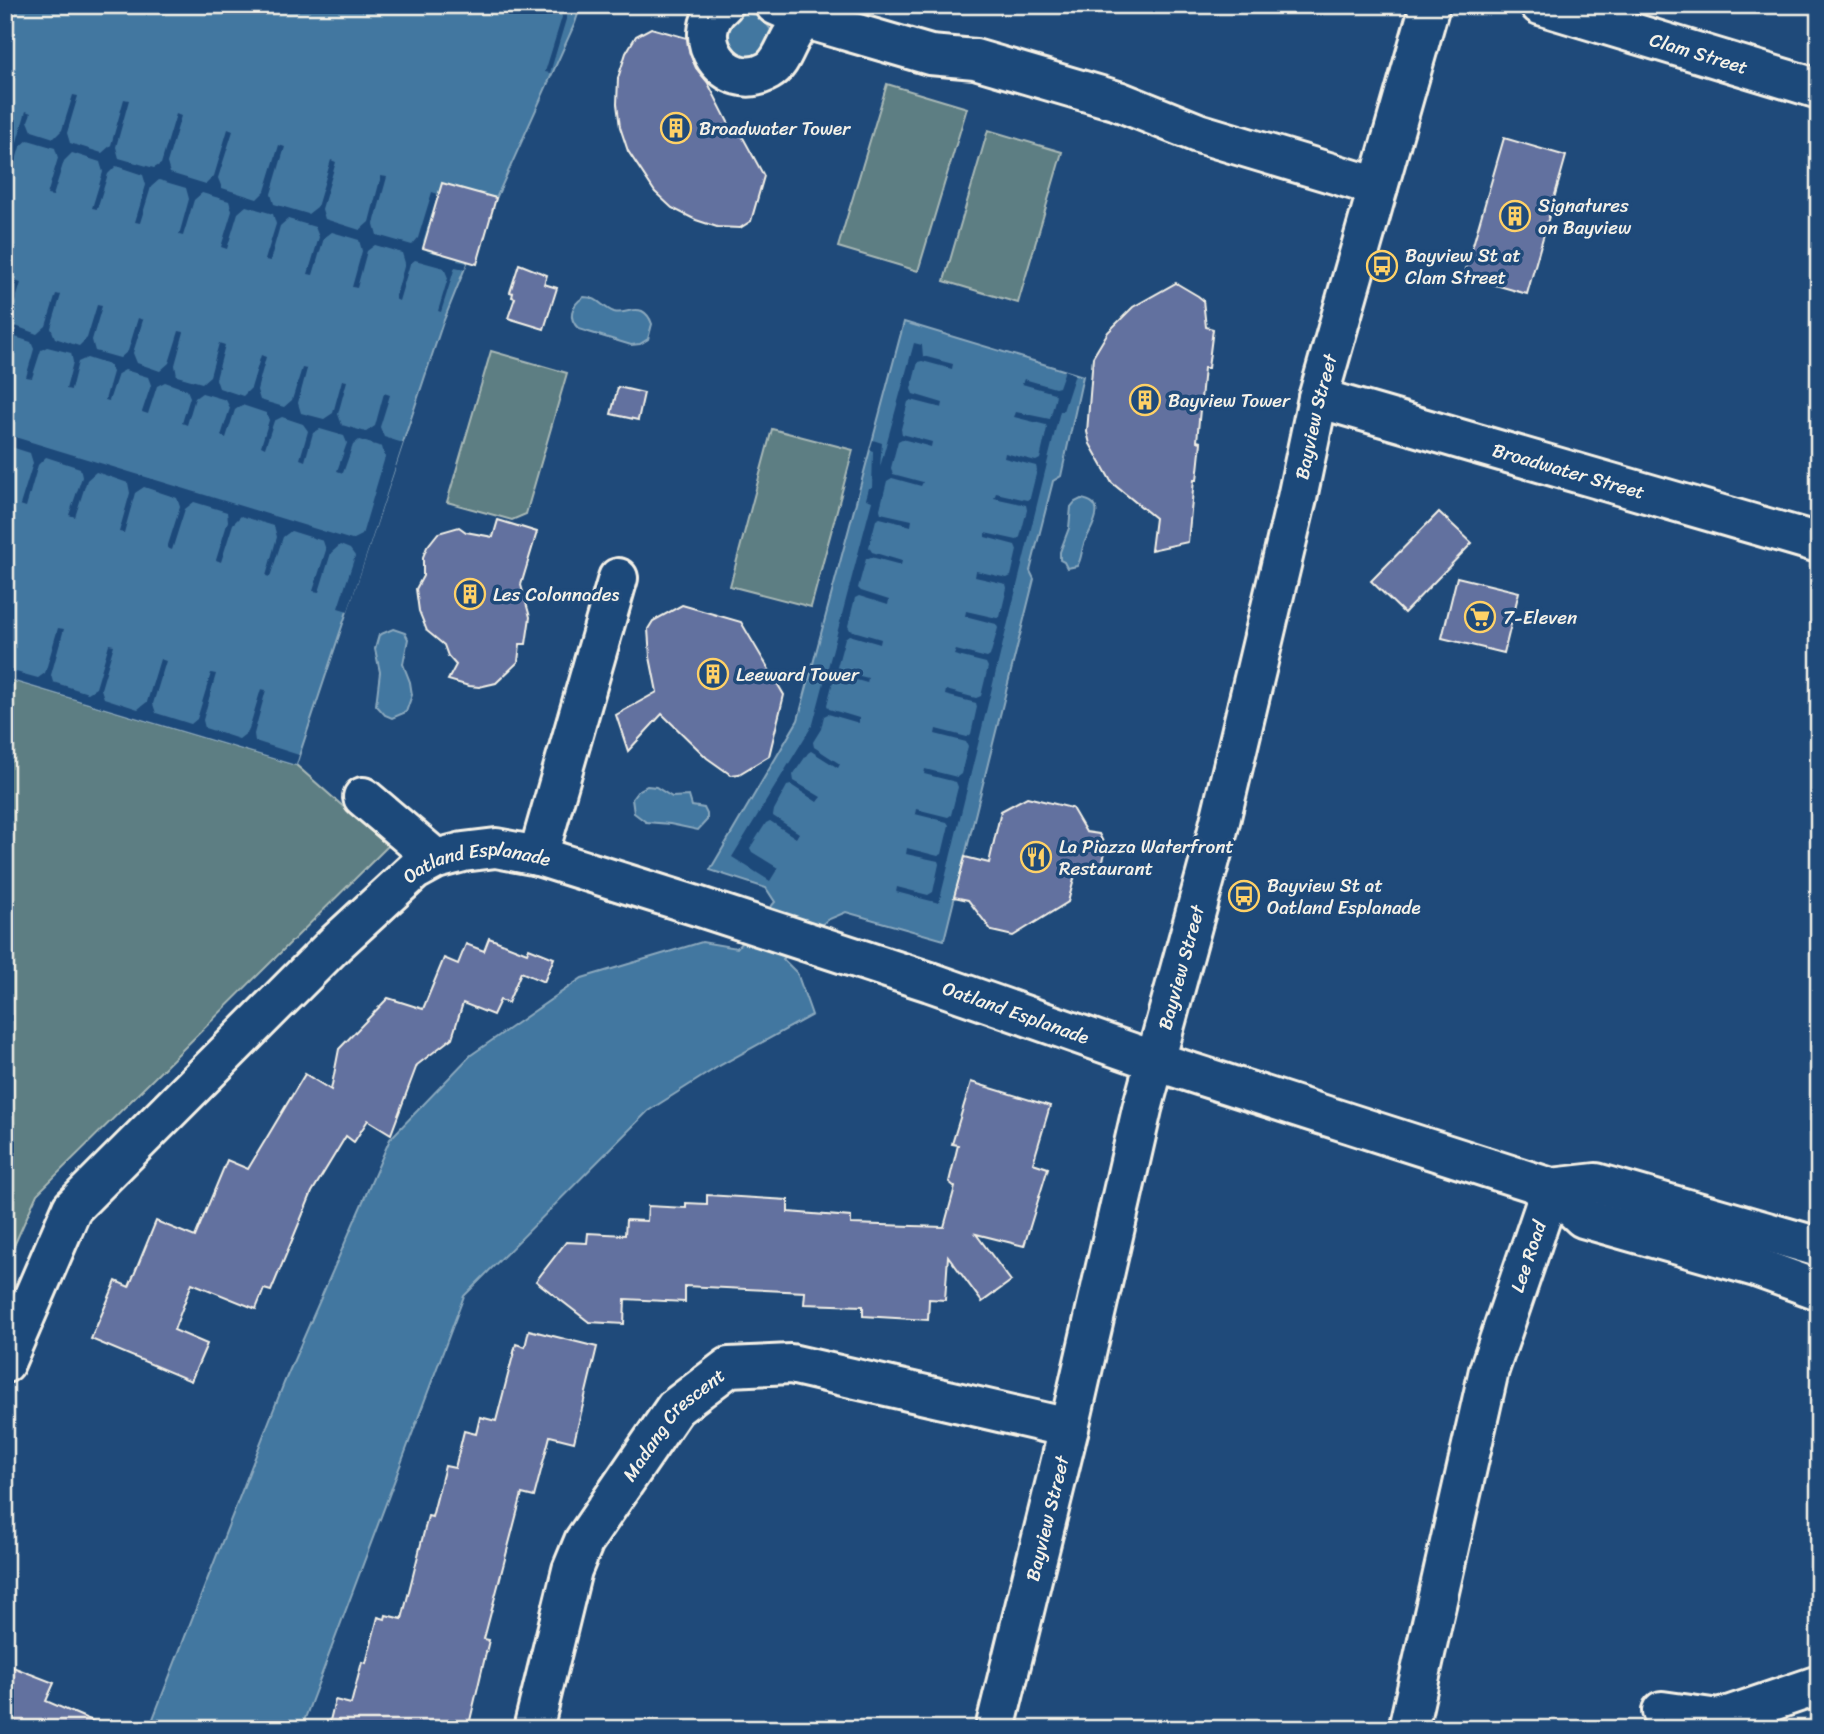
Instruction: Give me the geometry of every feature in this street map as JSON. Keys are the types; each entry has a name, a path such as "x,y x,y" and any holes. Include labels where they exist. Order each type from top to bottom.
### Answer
{"street":[{"path":"723,5 712,18 708,43 712,56 720,66 731,73 744,76 758,75 771,69 780,60 796,30 791,12"},
{"name":"Bayview Street","path":"995,1729 1069,1428 1142,1109 1216,838 1297,498 1318,398 1430,5"},
{"name":"Clam Street","path":"1540,5 1819,89"},
{"path":"791,12 930,55 975,59 1118,101 1198,133 1378,187"},
{"name":"Broadwater Street","path":"1318,398 1819,543"},
{"path":"538,856 618,578"},
{"path":"363,797 436,859"},
{"name":"Oatland Esplanade","path":"5,1363 72,1208 336,943 414,871 436,859 496,848 538,856 930,982 1155,1061"},
{"path":"1155,1061 1551,1188 1596,1183 1723,1239 1819,1290"},
{"name":"Lee Road","path":"1408,1729 1489,1370 1551,1188"},
{"path":"1723,1239 1819,1247"},
{"name":"Madang Crescent","path":"533,1729 572,1570 584,1541 675,1408 729,1367 791,1364 1069,1428"},
{"path":"1662,1711 1719,1719 1819,1685"}],"green space":[{"path":"887,84 967,108 918,271 838,247"},
{"path":"988,130 1062,152 1018,303 944,281"},
{"path":"491,351 567,373 526,514 512,520 447,502"},
{"path":"772,429 853,450 811,607 730,586"},
{"path":"5,678 296,765 388,846 37,1194 5,1266"}],"water":[{"path":"5,5 581,5 442,325 296,765 5,678"},
{"path":"744,12 761,16 771,30 772,39 759,59 730,57 723,26 736,14"},
{"path":"584,297 593,299 614,312 644,312 652,324 648,339 631,345 579,329 575,325 572,312"},
{"path":"904,322 1083,376 1061,476 1053,481 1030,571 1034,579 944,940 846,912 827,920 783,959 797,973 812,1015 719,1066 648,1111 464,1296 301,1729 149,1729 284,1383 390,1139 471,1055 582,978 702,942 737,948 775,902 766,888 710,870 798,720"},
{"path":"1081,499 1095,506 1096,518 1079,563 1067,568 1060,560 1060,552 1069,528 1071,507"},
{"path":"393,629 405,633 408,639 403,664 412,695 406,712 392,718 376,705 380,672 375,649 379,635"},
{"path":"647,786 656,787 672,797 689,796 692,806 704,808 707,820 698,830 646,822 634,813 632,799 638,791"}],"pier":[{"path":"552,5 581,5 580,9 570,6 550,73 545,72 562,17 559,7"},
{"path":"73,95 78,96 67,133 70,143 102,153 111,145 124,99 129,100 116,147 119,158 154,168 161,164 176,114 181,116 167,163 170,173 206,184 214,176 228,129 233,131 218,178 222,188 257,199 265,191 279,145 285,147 271,194 274,204 308,214 317,207 331,160 336,162 322,209 325,219 360,230 369,222 381,176 387,177 374,224 377,235 412,245 418,238 432,192 438,194 423,241 427,251 458,258 457,261 467,263 465,269 455,267 441,312 438,311 448,278 444,268 415,260 410,264 399,301 395,299 405,263 402,253 375,245 367,251 357,288 352,287 362,251 359,240 332,232 324,238 313,275 308,274 319,237 315,227 288,219 280,226 270,261 265,260 276,224 273,214 246,206 238,213 227,249 221,247 232,211 229,201 202,193 194,200 183,236 179,235 189,199 186,188 159,180 151,187 140,223 135,222 146,185 143,175 116,166 108,174 97,209 92,208 103,172 100,162 72,153 64,161 53,196 47,195 58,158 55,148 28,140 20,147 9,183 5,182 26,111 31,113 28,121 32,131 54,138 62,130"},
{"path":"15,281 21,283 11,316 13,325 37,334 46,326 56,294 61,295 51,328 55,338 79,346 87,338 97,305 102,306 92,340 95,351 120,358 128,351 138,318 143,320 133,353 137,363 160,371 169,363 179,331 184,332 175,365 177,376 202,383 210,376 219,343 225,345 216,379 219,388 243,396 251,388 261,355 266,357 257,390 260,400 284,407 292,400 302,368 307,369 298,403 301,413 324,419 333,413 342,380 347,381 338,414 342,425 366,432 375,426 384,393 390,395 380,427 384,437 403,443 348,611 338,608 355,556 350,549 340,545 331,553 319,592 313,591 326,550 323,541 291,531 283,537 270,577 266,576 277,537 274,526 241,516 233,524 221,562 216,560 228,521 227,512 194,502 185,509 172,550 167,548 180,507 177,498 144,487 135,493 124,533 119,532 130,493 128,483 96,472 87,480 75,517 69,515 82,477 80,468 46,457 38,465 26,507 20,505 33,463 30,453 5,445 5,434 352,540 362,535 385,457 382,447 359,440 353,445 343,473 337,471 347,443 344,436 320,429 313,433 305,461 300,459 308,431 303,424 282,417 274,421 265,448 261,446 269,420 266,413 242,405 235,410 226,438 221,436 230,408 226,400 202,393 195,398 187,425 182,423 190,397 187,390 165,382 157,386 148,414 142,412 151,385 148,377 125,370 118,374 109,401 105,400 113,372 109,365 87,358 78,362 71,390 66,389 73,362 71,353 47,347 41,350 32,378 26,377 34,349 31,342 9,335 5,337 5,312"},
{"path":"914,343 922,345 923,356 953,364 952,369 918,362 911,389 913,394 943,403 942,408 911,400 908,402 902,434 932,442 931,447 902,439 898,441 891,468 893,474 923,482 921,486 892,478 887,481 881,513 912,520 911,526 880,518 876,520 869,547 872,552 902,561 901,565 871,557 866,559 858,588 889,600 888,605 859,596 855,598 848,626 850,630 881,639 880,644 849,635 845,638 837,667 840,671 868,678 867,683 839,675 834,677 827,705 829,709 859,718 859,723 828,714 824,716 821,729 813,742 814,747 840,764 838,768 811,751 793,775 794,781 821,797 817,802 791,785 787,786 773,816 799,833 796,838 770,821 750,848 778,868 770,881 732,857 813,724 872,501 866,499 869,488 872,488 873,451 870,450 873,440 882,443 880,467"},
{"path":"1065,370 1075,374 1063,411 1060,411 939,903 896,892 897,887 928,895 933,892 938,861 906,854 907,848 938,856 942,854 949,825 947,822 915,814 916,809 948,817 951,815 958,787 956,782 924,774 925,769 957,777 961,774 968,746 966,742 935,734 936,729 967,737 971,734 976,703 945,695 946,690 976,698 981,696 988,667 986,663 954,655 956,650 987,658 990,656 998,628 996,624 965,616 966,611 1000,617 1007,588 1006,584 975,577 976,571 1007,578 1011,576 1017,550 1015,545 985,537 985,533 1017,540 1020,537 1026,505 994,498 996,493 1027,500 1030,498 1037,470 1036,466 1004,458 1005,453 1036,461 1040,459 1047,428 1046,425 1014,417 1016,412 1050,419 1056,396 1054,393 1022,384 1024,379 1059,387"},
{"path":"58,628 64,629 51,675 53,682 88,693 96,688 109,644 114,645 101,689 104,698 138,709 147,702 160,659 166,661 153,704 156,713 191,724 197,719 211,673 216,674 203,720 205,728 239,739 248,732 261,689 266,690 254,734 255,741 299,755 296,765 5,678 5,669 38,678 45,673"}],"building":[{"name":"Broadwater Tower","path":"651,28 687,38 696,68 708,83 732,130 740,132 764,176 751,221 740,228 717,227 672,208 655,192 628,151 620,127 618,78 626,53 636,36"},
{"name":"Signatures on Bayview","path":"1504,138 1566,156 1527,294 1464,276"},
{"path":"442,183 496,198 477,264 423,248"},
{"path":"519,264 547,275 544,284 557,288 544,329 508,318 515,298 510,292"},
{"name":"Bayview Tower","path":"1176,283 1203,300 1206,327 1213,329 1208,368 1204,368 1197,441 1201,442 1188,542 1151,550 1155,518 1112,483 1090,444 1087,432 1093,357 1108,332 1133,307"},
{"path":"618,387 644,393 638,420 611,414"},
{"path":"1439,512 1472,543 1404,613 1371,581"},
{"name":"Les Colonnades","path":"498,520 537,532 521,585 530,617 526,644 520,644 518,662 496,683 469,686 448,680 456,665 448,656 444,645 427,631 419,611 416,589 423,576 423,557 438,533 459,527 466,532 493,537"},
{"name":"7-Eleven","path":"1457,577 1519,592 1504,653 1442,638"},
{"name":"Leeward Tower","path":"682,605 741,622 784,695 769,756 739,774 731,775 707,758 662,714 628,751 616,715 657,692 648,629 653,621"},
{"path":"1027,797 1072,808 1086,832 1099,834 1106,848 1101,870 1078,864 1068,902 1013,936 992,931 968,900 954,897 965,857 989,863 1001,811"},
{"path":"489,938 527,953 529,948 554,958 544,982 521,972 508,1003 500,1000 493,1015 463,1003 452,1038 417,1065 391,1134 368,1120 354,1142 346,1136 312,1192 271,1291 264,1289 256,1309 192,1283 174,1330 207,1344 191,1381 91,1339 116,1281 129,1287 156,1221 195,1237 227,1160 248,1169 305,1074 331,1090 339,1049 388,998 423,1009 444,958 458,964 466,944 484,951"},
{"path":"971,1082 1050,1106 1033,1163 1048,1168 1024,1246 976,1234 1011,1281 982,1302 948,1256 945,1300 929,1299 928,1320 863,1316 863,1306 804,1304 805,1292 685,1286 685,1302 625,1299 624,1324 589,1322 536,1281 566,1242 587,1243 588,1233 625,1235 626,1220 647,1221 648,1206 686,1208 686,1203 707,1204 707,1195 788,1200 788,1212 851,1217 851,1224 944,1227 955,1187 949,1182 958,1145 952,1144"},
{"path":"529,1330 597,1347 574,1442 550,1436 534,1497 522,1494 484,1639 489,1640 468,1729 328,1729 335,1700 351,1704 362,1662 366,1663 378,1617 385,1619 386,1615 402,1619 428,1516 432,1517 445,1466 455,1468 464,1431 476,1434 480,1417 496,1421 516,1344 525,1347"},
{"path":"5,1664 54,1683 46,1701 111,1729 5,1729"}],"place":[{"name":"Broadwater Tower","path":"676,128"},
{"name":"Signatures on Bayview","path":"1515,216"},
{"name":"Bayview St at Clam Street","path":"1382,266"},
{"name":"Bayview Tower","path":"1145,400"},
{"name":"Les Colonnades","path":"470,594"},
{"name":"7-Eleven","path":"1480,617"},
{"name":"Leeward Tower","path":"713,674"},
{"name":"La Piazza Waterfront Restaurant","path":"1036,857"},
{"name":"Bayview St at Oatland Esplanade","path":"1244,896"}]}
